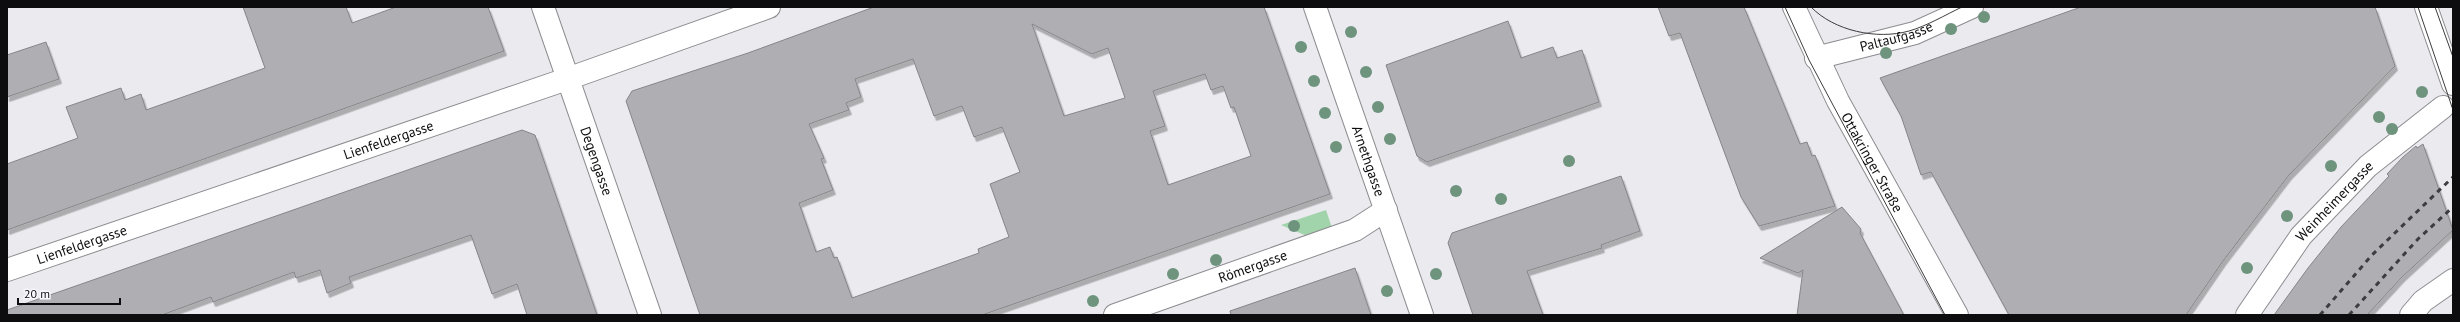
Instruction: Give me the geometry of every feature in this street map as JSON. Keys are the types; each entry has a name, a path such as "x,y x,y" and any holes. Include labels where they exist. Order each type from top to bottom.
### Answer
{"street":[{"name":"Degengasse","path":"543,7 650,315"},
{"name":"Lienfeldergasse","path":"7,270 567,79 769,7"},
{"name":"Arnethgasse","path":"1316,7 1422,315"},
{"name":"Ottakringer Straße","path":"1794,7 1816,58 1838,101 1957,315"},
{"name":"Paltaufgasse","path":"1816,58 1915,33 1972,7"},
{"path":"2426,7 2453,84"},
{"name":"Weinheimergasse","path":"2247,315 2301,236 2368,166 2443,107"},
{"name":"Römergasse","path":"1115,315 1355,230 1386,210"},
{"path":"2411,315 2423,302 2453,280"}],"green space":[{"path":"1326,210 1332,228 1307,236 1281,225"}],"building":[{"path":"243,7 346,7 352,23 396,7 488,7 504,51 7,230 7,164 78,138 66,107 121,88 125,100 141,94 146,110 265,68"},
{"path":"874,7 1264,7 1330,194 982,315 700,315 626,101 632,91 748,53","holes":["1032,24 1092,54 1108,48 1125,98 1064,116","913,59 934,116 962,106 974,137 1002,127 1020,172 990,184 1009,237 978,249 979,253 852,298 837,257 834,258 830,247 816,252 799,203 833,190 821,159 824,158 809,124 849,110 846,103 861,97 855,79","1205,74 1211,90 1223,86 1231,108 1234,107 1251,156 1168,185 1150,131 1165,126 1153,91"]},
{"path":"1658,7 1744,7 1800,144 1807,142 1812,156 1815,155 1835,206 1759,226 1741,197 1680,33 1669,36"},
{"path":"2081,7 2375,7 2395,66 2289,175 2223,261 2186,315 2009,315 1931,172 1921,175 1901,116 1880,78"},
{"path":"1508,21 1521,58 1553,47 1557,58 1582,50 1599,102 1427,162 1417,156 1386,65"},
{"path":"46,42 59,79 7,97 7,55"},
{"path":"522,130 535,135 597,315 527,315 517,284 492,294 471,235 349,277 351,283 327,293 320,270 296,278 294,272 213,302 211,297 162,315 7,315 7,310"},
{"path":"2423,144 2453,230 2402,277 2367,315 2274,315 2308,268 2341,227 2389,176 2387,174 2416,146 2417,148"},
{"path":"1621,176 1640,231 1601,245 1602,248 1527,271 1543,315 1473,315 1448,243 1452,233"},
{"path":"1842,207 1861,229 1860,233 1904,315 1797,315 1803,270 1798,273 1760,258"},
{"path":"1355,268 1371,315 1231,315 1230,311"}],"tram line":[{"path":"1785,7 1809,60 1945,315"},
{"path":"1811,7 1821,15 1844,28 1870,34 1897,34 1916,29 1962,7"},
{"path":"2418,7 2453,110"},
{"path":"2435,7 2453,57"}],"railway":[{"path":"2320,315 2372,255 2453,177"},
{"path":"2349,315 2418,239 2453,207"}]}
